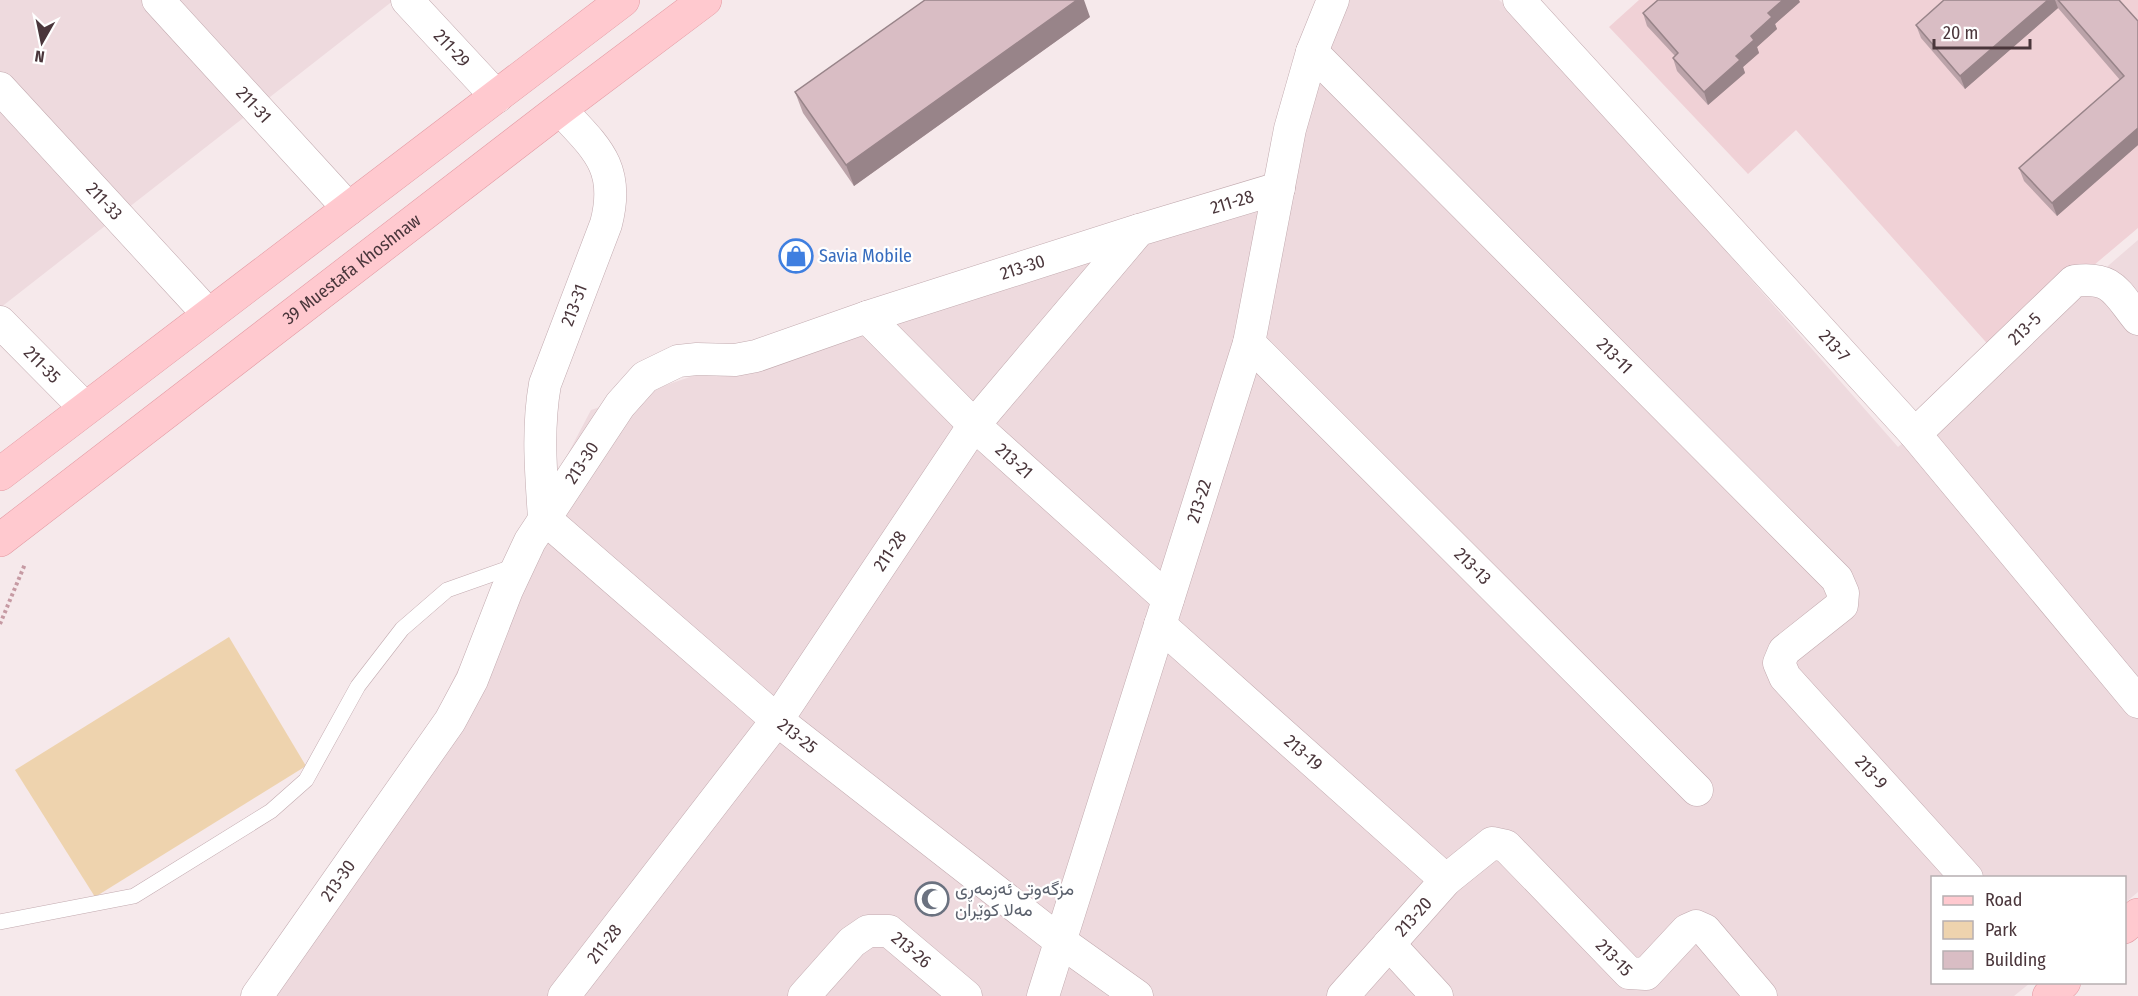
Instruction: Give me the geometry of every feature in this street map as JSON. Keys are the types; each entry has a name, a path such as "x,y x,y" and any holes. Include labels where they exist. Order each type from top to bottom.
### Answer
{"main road":[{"path":"0,474 624,0"},
{"name":"39 Muestafa Khoshnaw","path":"0,540 705,0"},
{"path":"2126,925 2138,915"}],"street":[{"name":"211-31","path":"158,0 349,209"},
{"name":"211-29","path":"407,0 497,97"},
{"name":"213-22","path":"1043,996 1249,343 1290,129 1312,52 1333,0"},
{"name":"213-7","path":"1532,4 1915,434 2138,702"},
{"name":"213-11","path":"1312,52 1837,579 1844,593 1842,605 1784,651 1779,663"},
{"name":"211-33","path":"0,88 209,315"},
{"name":"213-31","path":"544,518 539,436 540,410 545,384 606,224 611,192 606,168 595,146 560,109"},
{"name":"211-28","path":"564,996 777,720 974,425 1139,230 1279,188"},
{"name":"213-30","path":"257,996 456,711 472,680 518,566 544,518 620,405 645,377 678,361 735,360 756,356 867,317 1139,230"},
{"name":"213-5","path":"1915,434 2074,280 2092,279 2109,284 2138,319"},
{"name":"213-21","path":"867,317 1164,612"},
{"name":"211-35","path":"0,322 85,408"},
{"name":"213-13","path":"1249,343 1697,790"},
{"name":"213-25","path":"544,518 777,720 1060,941 1137,996"},
{"name":"213-19","path":"1164,612 1446,880"},
{"name":"213-9","path":"1779,663 1785,677 1965,876"},
{"name":"213-20","path":"1343,996 1446,880 1492,843"},
{"name":"213-15","path":"1492,843 1506,846 1629,973 1646,974 1687,930 1696,926 1705,930 1761,996"},
{"name":"213-26","path":"804,996 852,942 868,931 889,931 966,996"},
{"path":"1389,944 1437,996"}],"lane":[{"path":"0,922 134,896 271,811 306,780 358,686 402,629 447,590 518,566"}],"shaded area":[{"path":"0,0 394,0 0,308"},
{"path":"1343,0 1499,0 1524,21 1898,447 2138,240 2138,892 2126,902 2126,876 1931,876 1931,984 2029,984 2014,996 245,996 418,750 521,543 591,410 1269,195"},
{"path":"1639,0 2138,0 2138,228 1993,350 1796,130 1748,174 1609,27"}],"green space":[{"path":"229,637 306,766 95,897 15,770"}],"building":[{"path":"925,0 1077,0 846,165 795,92"},
{"path":"1658,0 1783,0 1768,13 1772,17 1751,36 1754,40 1736,56 1740,60 1704,92 1673,58 1678,53 1643,13"},
{"path":"1944,0 2048,0 1960,76 1916,25"},
{"path":"2058,0 2119,0 2138,21 2138,128 2052,203 2019,168 2124,76"}],"place":[{"name":"Savia Mobile","path":"796,256"},
{"name":"مزگەوتی ئەزمەڕی مەلا کوێران","path":"932,899"}]}
